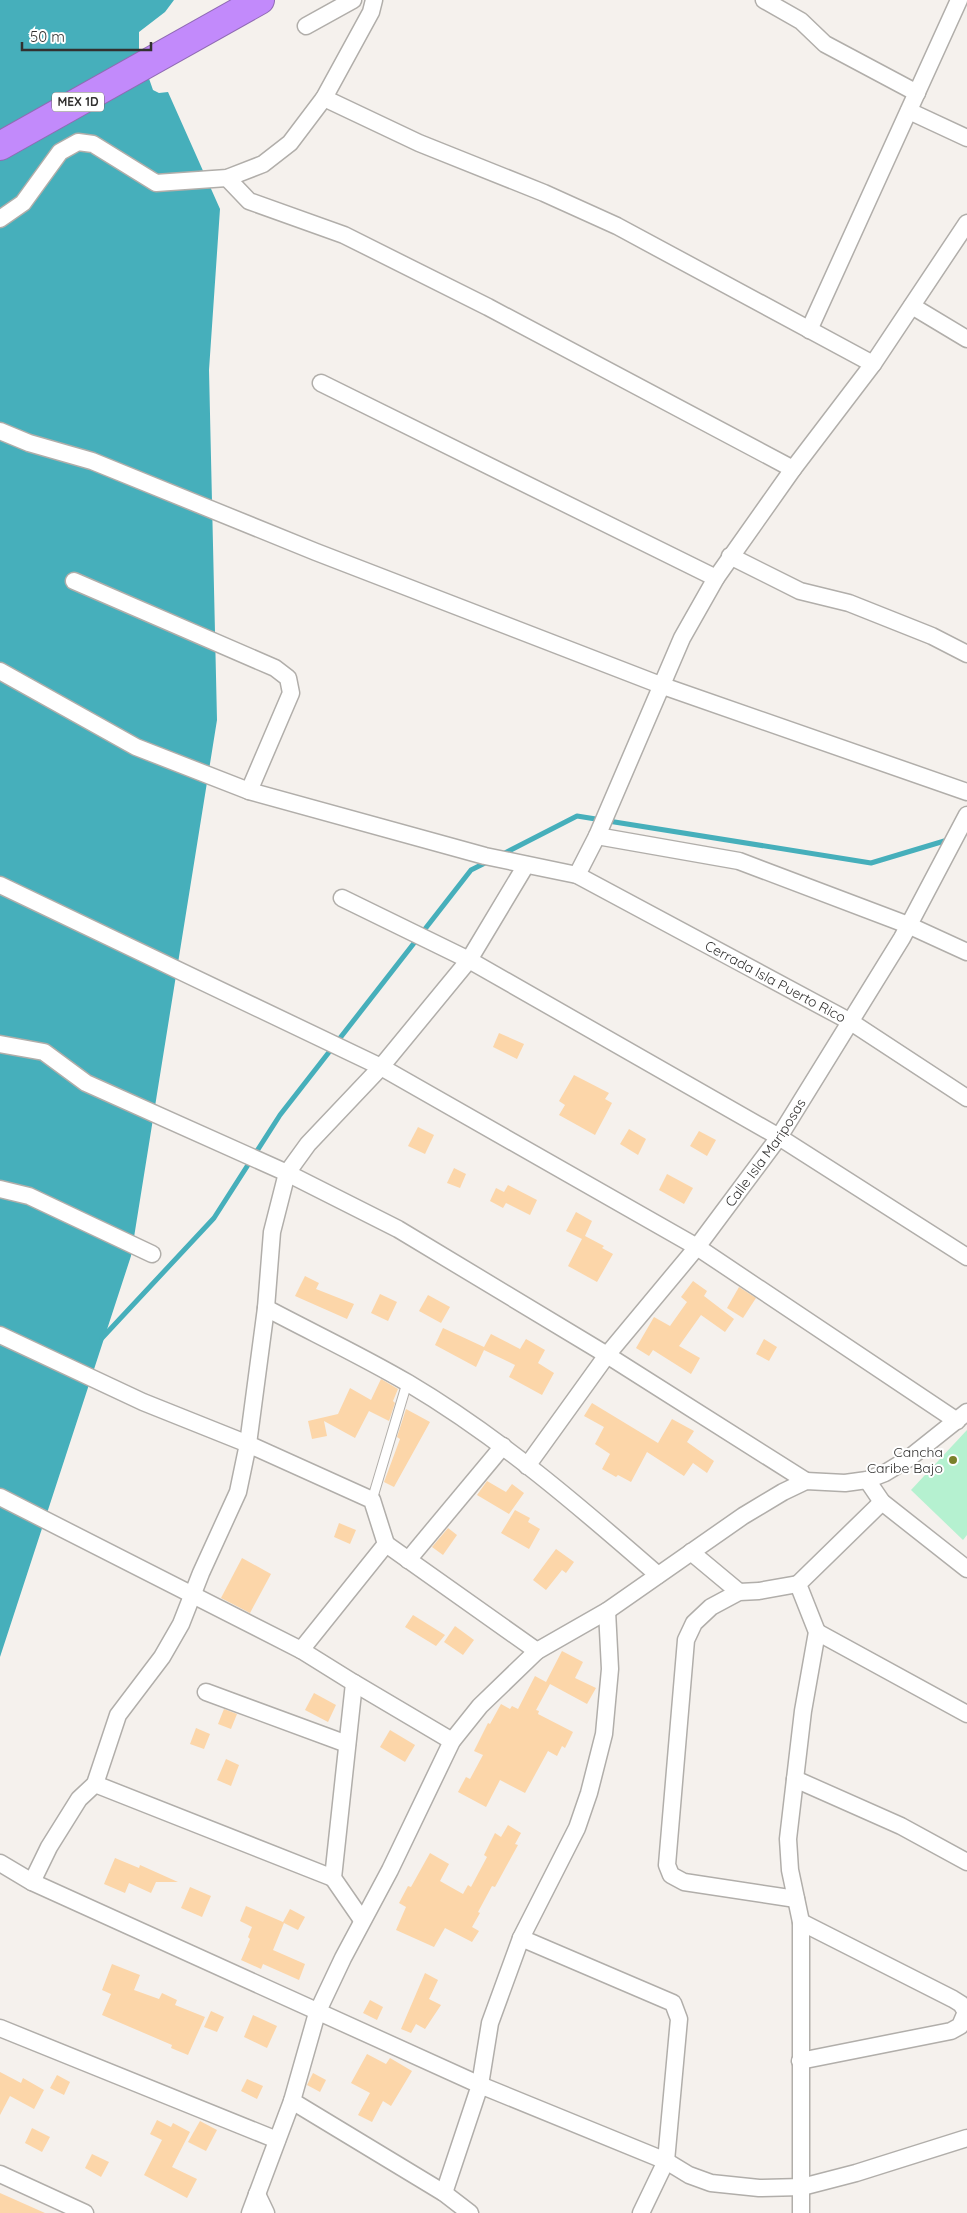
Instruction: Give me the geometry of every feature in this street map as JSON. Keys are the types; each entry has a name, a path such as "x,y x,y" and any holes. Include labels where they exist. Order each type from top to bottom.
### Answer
{"highway":[{"name":"MEX 1D","path":"0,146 260,0"}],"street":[{"path":"306,26 353,0"},
{"path":"0,219 23,203 60,152 78,142 93,144 156,183 227,178 263,164 290,143 324,98 371,12 374,0"},
{"path":"764,0 801,21 825,44 917,93"},
{"path":"809,330 959,0"},
{"path":"324,98 419,143 544,193 617,226 873,364"},
{"path":"909,111 967,138"},
{"path":"227,178 249,201 344,235 488,307 793,469"},
{"path":"577,875 597,836 682,638 716,578 793,469 873,364 967,223"},
{"path":"912,306 967,339"},
{"path":"321,383 716,578"},
{"path":"0,431 29,443 92,461 316,552 663,686 967,792"},
{"path":"730,556 800,591 849,603 932,636 967,654"},
{"path":"74,581 275,668 288,678 291,693 249,791"},
{"name":"Cerrada Isla Puerto Rico","path":"0,671 136,747 249,791 485,856 577,875 851,1022 967,1098"},
{"name":"Calle Isla Mariposas","path":"527,1466 607,1355 697,1247 779,1137 851,1022 908,925 967,815"},
{"path":"597,836 739,861 908,925 967,952"},
{"path":"32,1882 48,1847 78,1799 95,1784 118,1715 162,1657 181,1624 238,1492 248,1444 266,1308 272,1232 287,1173 308,1144 382,1067 469,960 526,865"},
{"path":"0,885 382,1067 697,1247 962,1416 908,1459 867,1480 845,1483 806,1481 607,1355 398,1229 287,1173 86,1083 44,1052 0,1044"},
{"path":"342,898 469,960 779,1137 967,1257"},
{"path":"0,1189 29,1196 152,1254"},
{"path":"266,1308 407,1383 503,1446 567,1496 658,1575"},
{"path":"0,1335 143,1402 248,1444 372,1500 386,1544 537,1651"},
{"path":"408,1560 503,1446"},
{"path":"867,1480 882,1502 967,1568"},
{"path":"250,2213 292,2101 317,2013 362,1920 390,1870 452,1741 480,1706 537,1651 607,1611 743,1516 806,1481"},
{"path":"0,1497 301,1650 452,1741"},
{"path":"796,1899 684,1882 671,1875 667,1865 686,1640 694,1624 711,1608 739,1592 759,1591 798,1584 882,1502"},
{"path":"301,1650 386,1544"},
{"path":"691,1552 739,1592"},
{"path":"798,1584 817,1632 788,1839 790,1870 801,1922 801,2213"},
{"path":"444,2194 480,2085 490,2023 521,1938 577,1828 589,1793 604,1734 610,1669 607,1611"},
{"path":"817,1632 967,1714"},
{"path":"333,1878 354,1683"},
{"path":"206,1692 347,1744"},
{"path":"795,1779 901,1826 967,1862"},
{"path":"95,1784 333,1878 362,1920"},
{"path":"0,1863 32,1882 317,2013 480,2085 666,2161 689,2175 711,2183 760,2188 802,2187 856,2173 967,2138"},
{"path":"800,2061 951,2031 960,2026 965,2020 966,2012 961,2004 953,1999 801,1922"},
{"path":"521,1938 673,2003 679,2019 666,2161 641,2213"},
{"path":"0,2028 277,2140"},
{"path":"292,2101 444,2194 470,2213"},
{"path":"0,2174 85,2213"},
{"path":"257,2194 266,2213"}],"lane":[{"path":"372,1500 407,1383"}],"green space":[{"name":"Cancha Caribe Bajo","path":"967,1430 967,1535 963,1540 911,1490"}],"water":[{"path":"0,0 174,0 165,12 139,32 139,50 153,90 159,93 168,92 220,209 209,370 217,720 131,1256 0,1657"}],"building":[{"path":"499,1033 524,1044 517,1059 493,1047"},
{"path":"574,1075 609,1093 605,1099 612,1103 595,1135 559,1115 565,1105 559,1101"},
{"path":"418,1127 434,1135 425,1154 408,1146"},
{"path":"629,1129 646,1139 638,1155 620,1144"},
{"path":"699,1131 716,1140 707,1156 690,1146"},
{"path":"454,1168 466,1174 460,1188 447,1183"},
{"path":"667,1174 693,1188 684,1204 659,1190"},
{"path":"508,1185 537,1200 530,1215 506,1203 503,1208 490,1201 496,1188 504,1192"},
{"path":"576,1212 592,1221 585,1236 604,1246 602,1248 613,1254 597,1282 568,1266 582,1239 566,1231"},
{"path":"305,1276 319,1283 316,1289 354,1304 347,1319 295,1296"},
{"path":"693,1281 707,1291 704,1296 734,1319 725,1332 701,1315 679,1346 700,1358 691,1374 653,1350 649,1356 636,1348 654,1317 670,1326 687,1302 681,1297"},
{"path":"739,1287 756,1298 743,1318 727,1308"},
{"path":"380,1294 397,1302 388,1321 371,1313"},
{"path":"428,1295 450,1307 441,1323 419,1311"},
{"path":"443,1328 484,1347 491,1334 520,1349 526,1339 545,1350 538,1363 554,1373 542,1395 509,1377 515,1365 484,1350 476,1367 435,1345"},
{"path":"764,1339 777,1347 769,1361 756,1354"},
{"path":"381,1379 398,1389 393,1401 395,1403 389,1421 369,1411 355,1438 324,1421 327,1436 312,1439 308,1421 338,1414 350,1388 371,1400"},
{"path":"592,1403 658,1443 672,1419 694,1431 687,1442 714,1461 707,1473 693,1463 684,1476 647,1452 631,1482 618,1475 616,1477 602,1469 610,1454 595,1444 604,1427 584,1416"},
{"path":"406,1409 430,1422 394,1487 384,1482 400,1439 397,1437"},
{"path":"487,1481 506,1492 512,1484 524,1493 509,1514 477,1495"},
{"path":"515,1510 530,1518 528,1522 540,1529 529,1549 501,1533"},
{"path":"339,1523 356,1530 350,1544 334,1537"},
{"path":"448,1528 457,1535 443,1555 432,1547"},
{"path":"556,1549 574,1562 566,1573 562,1570 546,1590 533,1580"},
{"path":"242,1558 271,1574 250,1613 221,1598"},
{"path":"413,1615 445,1635 436,1646 405,1627"},
{"path":"455,1626 474,1640 463,1655 444,1642"},
{"path":"562,1651 583,1662 575,1678 596,1688 587,1704 550,1684 536,1710 539,1711 538,1714 573,1732 565,1748 562,1746 557,1756 548,1751 525,1793 500,1780 486,1807 458,1792 466,1777 470,1779 483,1755 474,1751 488,1723 490,1724 501,1704 510,1709 512,1706 518,1709 535,1676 546,1682"},
{"path":"314,1693 336,1705 328,1722 305,1710"},
{"path":"224,1709 237,1714 231,1729 218,1724"},
{"path":"196,1728 210,1734 204,1749 190,1744"},
{"path":"390,1730 415,1745 405,1762 380,1747"},
{"path":"226,1759 239,1765 231,1786 217,1780"},
{"path":"508,1825 521,1833 515,1844 518,1845 495,1887 492,1886 478,1912 480,1913 472,1927 479,1931 472,1942 445,1928 434,1947 396,1930 406,1907 399,1903 408,1886 411,1887 430,1853 449,1864 440,1881 463,1894 468,1885 471,1887 487,1857 484,1855 495,1833 501,1837"},
{"path":"115,1858 139,1868 140,1865 178,1882 156,1882 151,1893 129,1883 125,1893 104,1884"},
{"path":"190,1887 211,1896 202,1917 181,1908"},
{"path":"246,1906 283,1922 290,1909 305,1917 298,1930 284,1923 273,1950 305,1964 299,1980 263,1964 261,1969 241,1960 250,1939 248,1937 252,1927 240,1921"},
{"path":"112,1964 140,1975 134,1990 159,1999 162,1993 177,2000 175,2005 205,2017 188,2055 171,2048 172,2045 102,2015 111,1994 102,1990"},
{"path":"425,1973 438,1980 429,1999 441,2005 425,2029 416,2024 411,2033 401,2029"},
{"path":"370,2000 383,2007 377,2020 363,2013"},
{"path":"211,2011 224,2017 217,2032 204,2027"},
{"path":"253,2015 277,2026 267,2048 244,2037"},
{"path":"367,2054 386,2064 390,2058 412,2071 391,2106 383,2101 372,2122 358,2115 370,2093 351,2083"},
{"path":"0,2072 21,2083 23,2078 44,2090 34,2109 10,2096 0,2115"},
{"path":"313,2073 326,2080 320,2092 307,2085"},
{"path":"57,2075 70,2082 64,2095 50,2088"},
{"path":"247,2079 263,2086 257,2099 241,2091"},
{"path":"157,2120 171,2127 173,2123 190,2132 172,2167 197,2179 187,2198 144,2175 162,2140 150,2134"},
{"path":"200,2121 217,2130 206,2151 188,2142"},
{"path":"32,2128 50,2137 42,2152 25,2143"},
{"path":"92,2154 109,2162 101,2177 85,2168"},
{"path":"0,2193 45,2213 0,2213"}],"waterway":[{"path":"501,855 577,816 871,863 951,839"},
{"path":"102,1338 214,1218 280,1115 471,870 489,861"}],"place":[{"name":"Cancha Caribe Bajo","path":"953,1460"}]}
